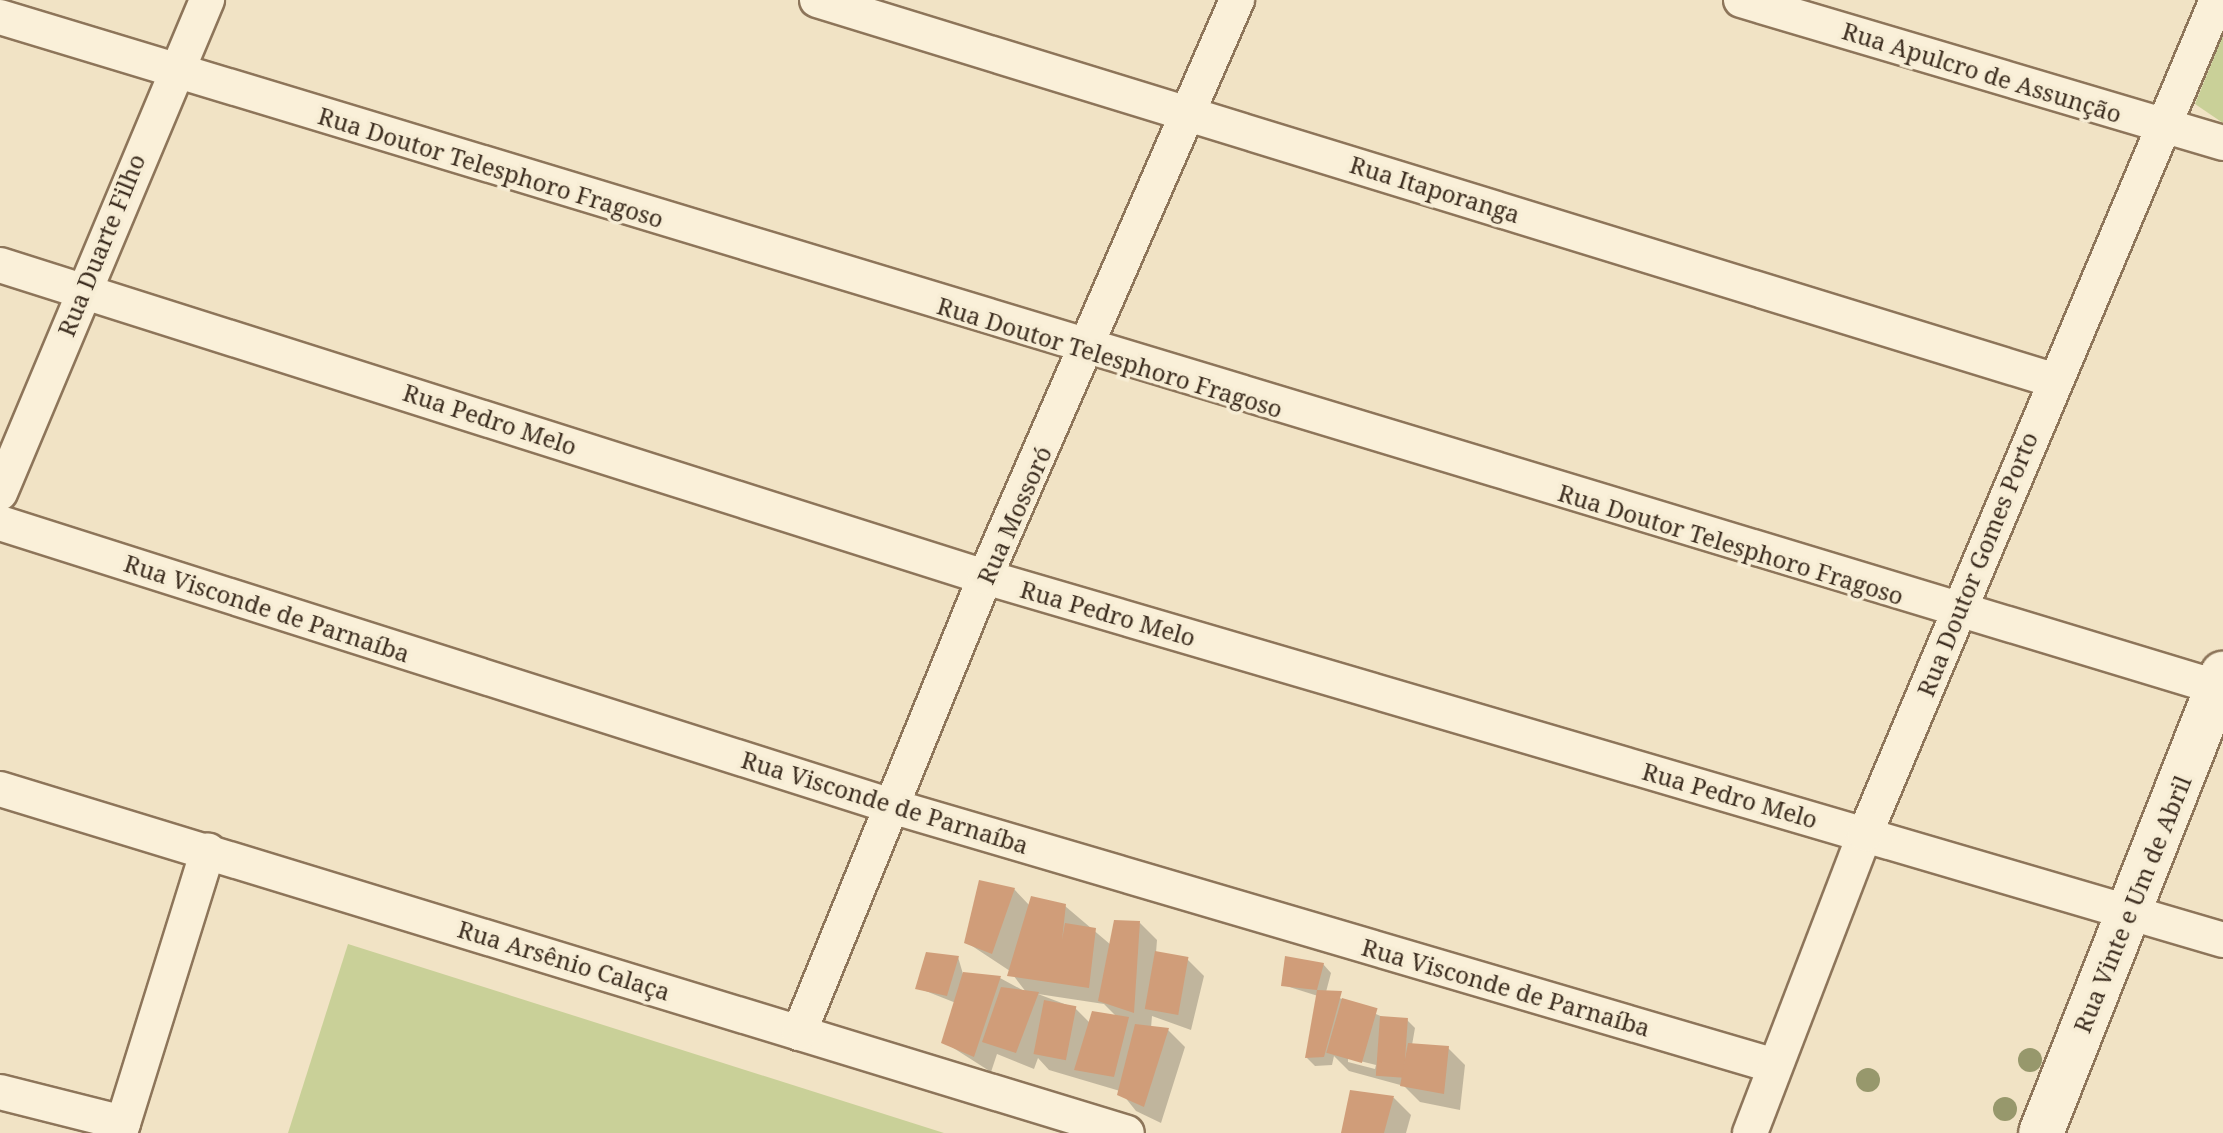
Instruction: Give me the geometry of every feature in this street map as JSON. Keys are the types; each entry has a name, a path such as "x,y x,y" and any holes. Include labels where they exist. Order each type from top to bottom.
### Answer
{"street":[{"name":"Rua Duarte Filho","path":"0,493 174,69 207,0"},
{"name":"Rua Itaporanga","path":"817,0 2053,380"},
{"name":"Rua Mossoró","path":"799,1033 985,577 1087,351 1237,0"},
{"name":"Rua Apulcro de Assunção","path":"1741,0 2223,143"},
{"name":"Rua Doutor Gomes Porto","path":"1750,1133 1865,834 2053,380 2217,0"},
{"name":"Rua Doutor Telesphoro Fragoso","path":"0,17 1087,351 1958,612 2221,683"},
{"name":"Rua Pedro Melo","path":"0,265 985,577 2223,940"},
{"name":"Rua Visconde de Parnaíba","path":"0,523 891,806 1775,1066"},
{"name":"Rua Vinte e Um de Abril","path":"2041,1133 2221,683"},
{"name":"Rua Arsênio Calaça","path":"0,789 1127,1133"},
{"path":"0,1092 121,1128 208,850"}],"green space":[{"path":"2223,35 2223,123 2195,104"},
{"path":"348,944 944,1133 288,1133"}],"building":[{"path":"979,880 1015,888 992,954 964,943"},
{"path":"1031,896 1066,904 1062,940 1065,923 1096,928 1089,988 1007,976"},
{"path":"1114,920 1140,921 1134,1013 1098,1001"},
{"path":"1155,951 1188,957 1178,1015 1145,1009"},
{"path":"926,952 959,956 947,996 915,989"},
{"path":"1285,956 1324,963 1317,990 1281,986"},
{"path":"963,972 1001,976 974,1057 941,1043"},
{"path":"1001,987 1039,992 1016,1053 982,1042"},
{"path":"1317,990 1342,991 1324,1057 1305,1058"},
{"path":"1342,998 1378,1008 1362,1063 1326,1053"},
{"path":"1044,1000 1076,1006 1066,1060 1034,1054"},
{"path":"1092,1011 1129,1017 1114,1077 1074,1070"},
{"path":"1380,1016 1408,1018 1404,1078 1376,1076"},
{"path":"1135,1024 1169,1028 1144,1107 1117,1095"},
{"path":"1408,1043 1449,1046 1444,1094 1400,1086"},
{"path":"1350,1090 1394,1096 1384,1133 1341,1133"}]}
